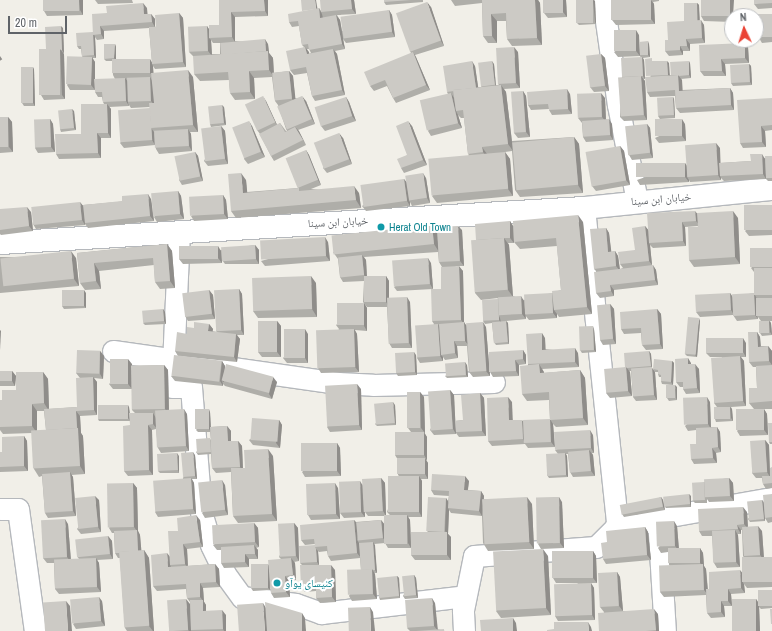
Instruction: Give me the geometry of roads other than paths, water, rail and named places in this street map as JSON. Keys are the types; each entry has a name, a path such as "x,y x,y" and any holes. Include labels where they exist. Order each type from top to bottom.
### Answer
{"street":[{"path":"603,0 618,105 637,201"},
{"name":"خیابان ابن سینا","path":"0,243 584,208 637,201 772,189"},
{"path":"464,631 466,596 474,556 596,547 615,528 617,523 584,208"},
{"path":"179,232 172,387 191,387 201,512 211,545 225,574 242,597 296,604 322,613 466,596"},
{"path":"113,351 174,358 338,383 373,385 494,382"},
{"path":"617,523 637,525 658,518 772,498"},
{"path":"0,509 18,509 35,631"},
{"path":"658,518 665,631"}],"place":[{"name":"Herat Old Town","path":"381,227"},
{"name":"کنیسای یوآو","path":"277,583"}]}
